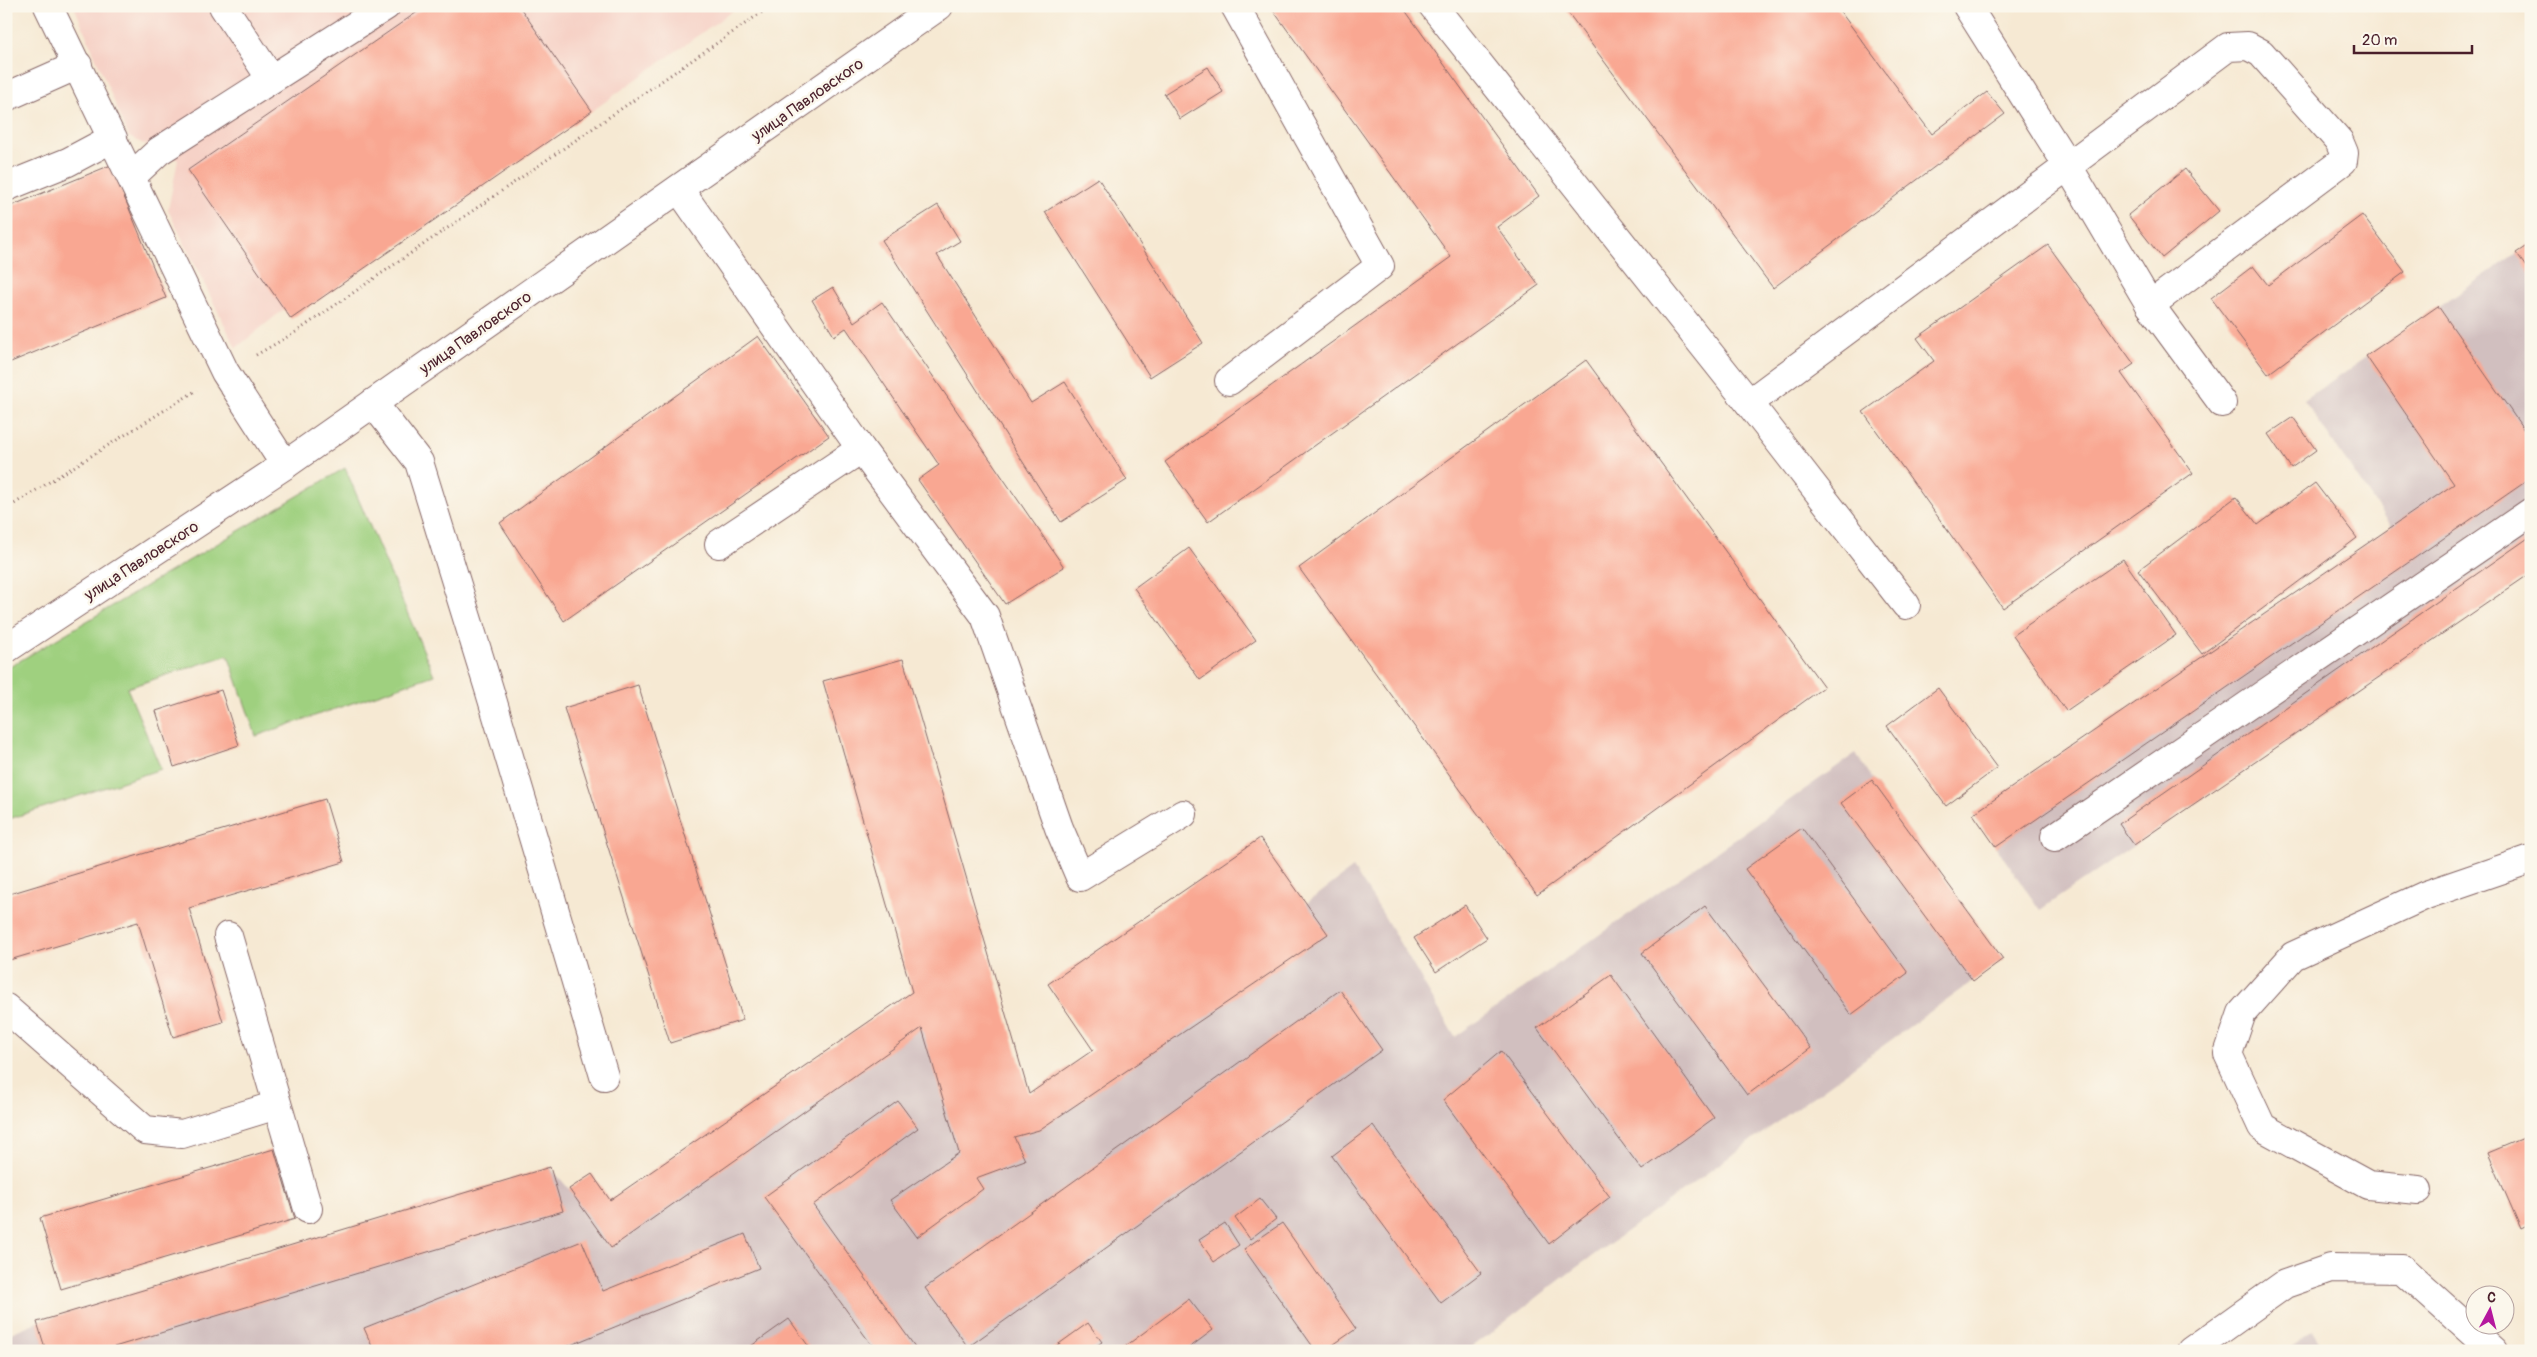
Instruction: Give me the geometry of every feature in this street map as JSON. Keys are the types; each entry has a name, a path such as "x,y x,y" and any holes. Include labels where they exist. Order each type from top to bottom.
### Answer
{"street":[{"path":"48,6 225,372 286,465"},
{"path":"223,6 271,79"},
{"path":"131,176 159,151 386,6"},
{"name":"улица Павловского","path":"6,649 286,465 939,6"},
{"path":"1230,381 1380,266 1235,6"},
{"path":"1433,6 1749,403 1906,605"},
{"path":"1967,6 2068,166 2150,305 2222,403"},
{"path":"1749,403 2228,47 2248,46 2261,53 2339,141 2344,153 2343,161 2150,305"},
{"path":"6,97 78,65"},
{"path":"6,187 68,162 112,138"},
{"path":"679,189 860,449 985,616 1059,828 1080,877 1183,814"},
{"path":"373,403 419,462 489,689 604,1076"},
{"path":"719,544 860,449"},
{"path":"2055,838 2531,512"},
{"path":"2418,1190 2368,1186 2262,1127 2228,1054 2242,1013 2293,956 2426,895 2531,859"},
{"path":"228,936 308,1209"},
{"path":"6,1008 145,1130 182,1134 276,1104"},
{"path":"2191,1351 2285,1284 2331,1268 2402,1269 2493,1351"}],"path":[{"path":"6,510 225,372 296,332 771,6"}],"shaded area":[{"path":"74,6 734,6 735,9 592,111 291,319 284,309 236,348 168,210 178,160 129,137"},
{"path":"2531,243 2531,573 2040,910 1973,814 2391,527 2304,400"},
{"path":"1856,753 1872,780 2003,959 1573,1270 1467,1351 6,1351 6,1335 37,1322 550,1167 569,1189 592,1174 610,1200 912,992 959,1152 1039,1130 1306,904 1353,868 1381,911 1455,1037"},
{"path":"2313,1331 2326,1351 2284,1351"}],"green space":[{"path":"345,468 434,675 256,736 228,655 127,688 161,769 6,820 6,669"}],"building":[{"path":"426,6 519,6 592,111 291,319 188,170"},
{"path":"1270,6 1402,6 1539,196 1497,227 1539,285 1208,522 1165,462 1451,257"},
{"path":"1563,6 1836,6 1932,134 1987,92 2005,114 1773,288"},
{"path":"1208,67 1223,92 1180,119 1164,94"},
{"path":"111,165 166,298 6,364 6,208"},
{"path":"2185,169 2219,211 2162,258 2128,215"},
{"path":"1098,178 1203,343 1150,377 1045,212"},
{"path":"938,205 960,241 937,255 1031,403 1065,382 1127,480 1061,522 882,240"},
{"path":"2362,215 2405,272 2268,374 2211,298 2253,266 2268,285"},
{"path":"2531,243 2531,274 2516,253"},
{"path":"2048,245 2134,364 2121,373 2193,473 2003,608 1863,412 1934,361 1917,338"},
{"path":"833,287 854,322 882,302 1064,567 1005,604 918,480 939,465 846,328 834,336 812,300"},
{"path":"2438,306 2531,440 2531,478 1996,847 1973,814 2454,484 2366,356"},
{"path":"758,336 829,436 564,621 500,523"},
{"path":"1586,360 1824,687 1537,895 1299,568"},
{"path":"2293,417 2316,450 2291,468 2268,434"},
{"path":"2315,483 2357,538 2202,654 2138,570 2236,497 2258,525"},
{"path":"2531,536 2531,573 2134,845 2119,824"},
{"path":"1189,548 1256,640 1200,680 1134,588"},
{"path":"2123,559 2176,635 2066,711 2013,635"},
{"path":"903,659 1029,1094 1093,1050 1048,984 1260,838 1328,934 1039,1130 1014,1137 1025,1160 976,1178 983,1189 917,1237 890,1200 959,1153 922,1028 611,1248 569,1189 592,1174 610,1200 912,992 823,681"},
{"path":"638,685 743,1020 670,1043 564,708"},
{"path":"1938,688 1997,768 1946,806 1887,726"},
{"path":"221,690 239,745 174,767 156,711"},
{"path":"1872,780 2003,959 1973,981 1841,803"},
{"path":"325,799 344,862 189,908 223,1022 173,1037 138,922 6,961 6,895"},
{"path":"1802,828 1908,973 1851,1015 1745,869"},
{"path":"1465,905 1487,938 1436,972 1414,938"},
{"path":"1705,906 1811,1048 1747,1095 1642,953"},
{"path":"1611,975 1714,1118 1642,1170 1537,1028"},
{"path":"1340,990 1382,1050 968,1347 925,1288"},
{"path":"1501,1051 1610,1197 1549,1244 1443,1100"},
{"path":"898,1101 918,1128 813,1205 918,1351 876,1351 764,1197"},
{"path":"1373,1125 1481,1273 1441,1303 1332,1156"},
{"path":"2531,1135 2531,1224 2521,1229 2488,1153"},
{"path":"274,1149 295,1219 61,1289 40,1218"},
{"path":"550,1167 563,1211 101,1351 46,1351 37,1322"},
{"path":"1260,1199 1276,1219 1250,1239 1235,1218"},
{"path":"1225,1223 1239,1245 1214,1262 1199,1240"},
{"path":"1282,1223 1356,1329 1324,1351 1316,1351 1244,1249"},
{"path":"745,1234 759,1268 556,1351 374,1351 364,1328 582,1241 603,1291"},
{"path":"1189,1299 1213,1330 1185,1351 1119,1351"},
{"path":"789,1319 812,1351 744,1351"},
{"path":"1088,1323 1102,1342 1089,1351 1049,1351"}]}
